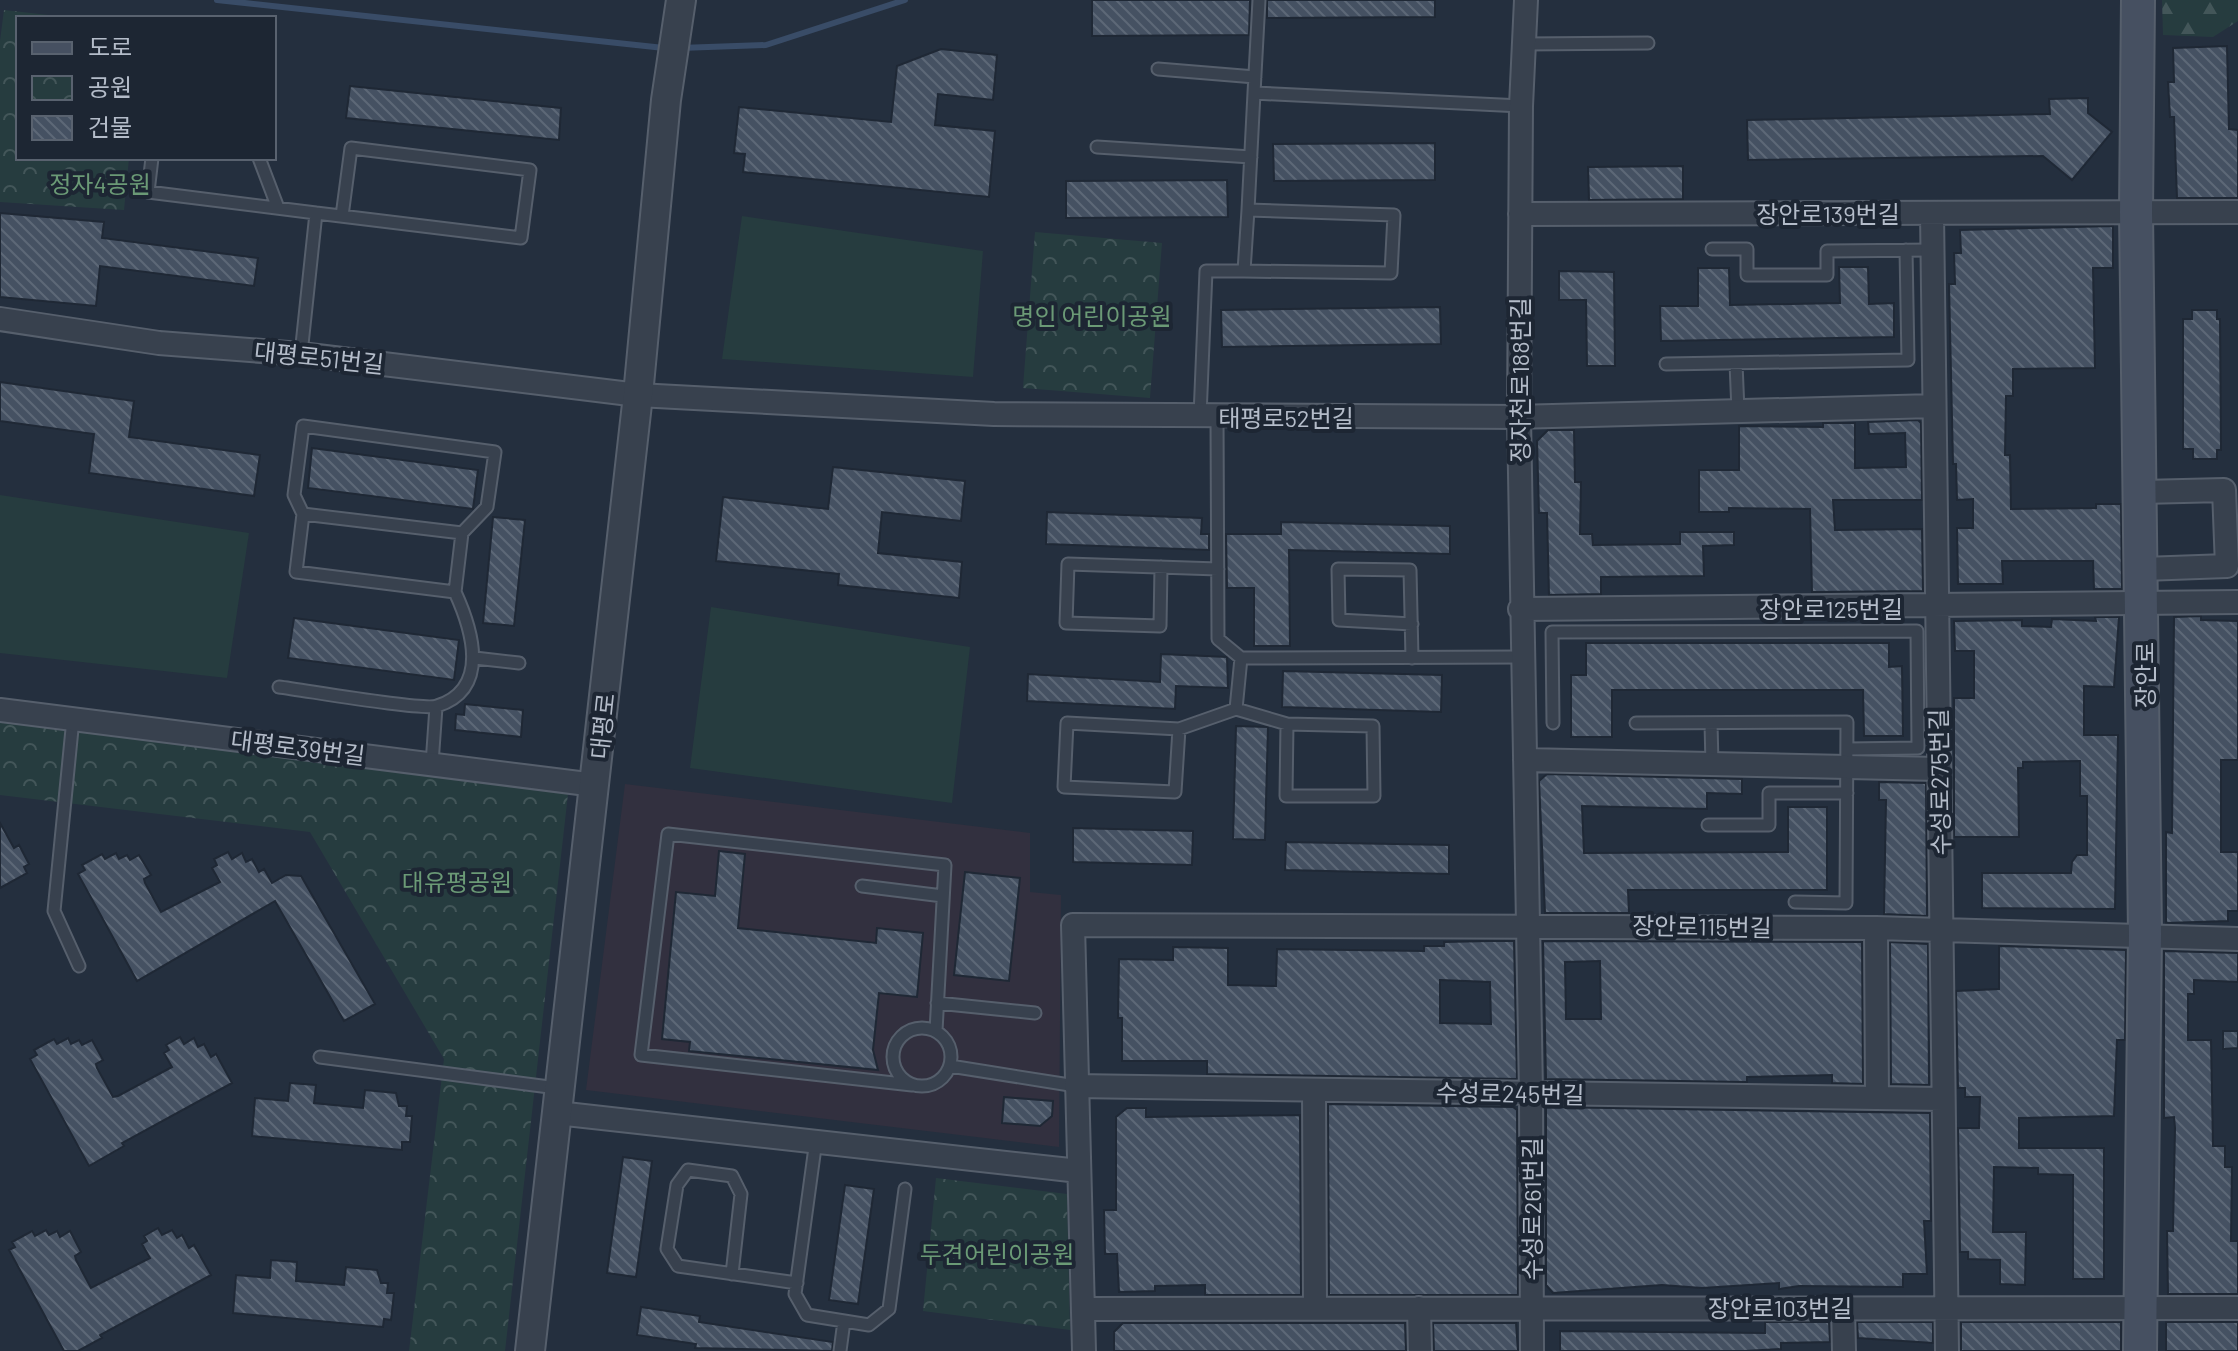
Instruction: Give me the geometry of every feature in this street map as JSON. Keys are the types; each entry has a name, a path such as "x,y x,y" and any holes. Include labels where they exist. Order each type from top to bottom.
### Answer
{"main road":[{"name":"장안로","path":"2138,0 2136,212 2143,569 2145,934 2140,1351"}],"street":[{"name":"대평로","path":"530,1351 638,395 666,100 681,0"},
{"name":"정자천로188번길","path":"1526,0 1521,106 1519,417 1520,609 1528,924"},
{"name":"장안로139번길","path":"1520,214 2238,212"},
{"name":"수성로275번길","path":"1932,213 1947,1351"},
{"name":"대평로51번길","path":"0,319 159,343 301,354 638,395"},
{"name":"태평로52번길","path":"638,395 994,414 1209,417 1519,417 1934,406"},
{"path":"2142,492 2224,490 2227,566 2143,569"},
{"name":"장안로125번길","path":"1520,609 2238,602"},
{"name":"대평로39번길","path":"0,710 595,785"},
{"path":"1525,760 1712,764 1848,758 1939,769"},
{"path":"1084,1351 1073,925 1528,924"},
{"name":"장안로115번길","path":"1528,924 1941,929 2238,939"},
{"name":"수성로261번길","path":"1528,924 1532,1351"},
{"path":"1876,928 1877,1098"},
{"name":"수성로245번길","path":"1076,1086 1943,1099"},
{"path":"1314,1090 1315,1308"},
{"path":"559,1101 816,1140 1079,1171"},
{"path":"1843,1307 1844,1351"},
{"path":"1419,1308 1420,1351"},
{"name":"장안로103번길","path":"1083,1309 2238,1308"}],"lane":[{"path":"1244,271 1259,0"},
{"path":"1523,44 1648,43"},
{"path":"1158,69 1255,77"},
{"path":"1254,93 1521,106"},
{"path":"1097,147 1251,157"},
{"path":"152,160 148,192 316,213 521,238 530,170 351,148 342,216"},
{"path":"260,160 278,208"},
{"path":"1248,210 1394,215 1391,273 1206,271 1218,639 1241,658 1521,657"},
{"path":"301,354 316,213"},
{"path":"1712,249 1747,249 1747,275 1827,275 1827,251 1932,250"},
{"path":"1666,364 1908,360 1906,250"},
{"path":"1736,363 1738,411"},
{"path":"279,687 436,707 464,690 475,658 472,634 455,592 462,533 487,507 495,452 303,426 294,495 303,514 296,572 455,592"},
{"path":"303,514 462,533"},
{"path":"1161,567 1160,626 1066,623 1068,564 1161,567 1218,569"},
{"path":"1412,624 1339,620 1338,569 1410,570 1412,624 1412,658"},
{"path":"1553,723 1552,632 1917,631 1918,748 1848,758"},
{"path":"475,658 519,663"},
{"path":"1236,709 1241,658"},
{"path":"432,764 436,707"},
{"path":"1179,729 1175,792 1064,787 1067,723 1179,729 1236,709 1287,724 1373,726 1374,796 1286,796 1287,724"},
{"path":"73,719 54,911 79,966"},
{"path":"1636,723 1847,722 1846,903 1795,902"},
{"path":"1711,723 1712,764"},
{"path":"1708,825 1769,825 1769,793 1847,793"},
{"path":"912,1085 904,1081 893,1066 893,1047 906,1032 926,1028 936,1031 949,1046 950,1066 946,1075 931,1085 912,1085 641,1055 668,834 945,865 936,1031"},
{"path":"862,886 943,896"},
{"path":"937,1003 1035,1013"},
{"path":"320,1057 559,1101"},
{"path":"950,1066 1076,1086"},
{"path":"816,1140 795,1294 807,1315 869,1325 889,1309 905,1189"},
{"path":"732,1274 741,1194 732,1176 688,1170 677,1185 667,1249 678,1266 732,1274 797,1283"},
{"path":"840,1351 844,1321"}],"shaded area":[{"path":"625,784 1030,833 1030,892 1061,895 1059,1147 586,1090"}],"green space":[{"path":"2162,0 2238,0 2238,21 2213,37 2163,35"},
{"name":"정자4공원","path":"4,10 57,16 16,16 16,160 129,160 124,210 0,202 0,41"},
{"path":"742,216 983,251 973,377 722,359"},
{"name":"명인 어린이공원","path":"1035,232 1162,243 1150,398 1023,388"},
{"path":"0,495 249,533 227,678 0,653"},
{"path":"711,607 970,647 952,803 690,768"},
{"name":"대유평공원","path":"0,718 568,794 505,1351 409,1351 444,1059 310,832 0,795"},
{"name":"두견어린이공원","path":"936,1178 1067,1194 1070,1330 923,1311"}],"building":[{"path":"1092,0 1250,0 1249,35 1092,36"},
{"path":"1267,0 1435,0 1435,17 1267,18"},
{"path":"2227,46 2229,129 2238,130 2238,198 2177,198 2174,117 2170,117 2168,82 2174,82 2173,48"},
{"path":"941,49 997,55 993,100 938,94 935,125 995,131 989,197 743,172 745,154 734,153 739,107 891,122 897,66"},
{"path":"350,86 561,108 559,140 346,118"},
{"path":"2088,98 2088,113 2112,132 2072,180 2043,156 1748,160 1747,120 2050,114 2049,99"},
{"path":"1435,143 1435,180 1274,181 1273,144"},
{"path":"1683,166 1683,199 1589,200 1588,167"},
{"path":"1227,180 1228,217 1066,218 1066,181"},
{"path":"0,213 104,222 102,238 258,258 254,286 100,266 96,306 0,297"},
{"path":"2113,226 2113,268 2093,268 2095,368 2013,369 2013,396 2006,396 2005,455 2010,455 2011,509 2096,508 2096,504 2121,504 2122,589 2094,589 2093,561 2002,561 2003,584 1958,584 1957,528 1973,528 1973,499 1957,500 1956,464 1953,464 1949,284 1955,284 1954,253 1961,253 1960,230"},
{"path":"1839,267 1868,267 1869,304 1894,303 1894,337 1661,341 1660,306 1698,306 1698,268 1729,268 1730,305 1840,303"},
{"path":"1559,271 1614,272 1615,366 1587,366 1586,300 1559,300"},
{"path":"1440,307 1441,344 1222,347 1221,310"},
{"path":"2192,310 2217,310 2217,319 2220,319 2221,450 2217,450 2217,459 2193,459 2193,449 2183,449 2183,319 2192,319"},
{"path":"0,382 134,401 129,437 260,455 254,496 89,473 94,434 0,421"},
{"path":"1918,420 1921,423 1922,500 1833,500 1835,530 1922,529 1923,591 1812,592 1810,509 1729,508 1729,512 1699,512 1699,470 1739,470 1739,426 1823,427 1823,423 1855,423 1855,468 1906,467 1905,433 1869,434 1868,422"},
{"path":"1548,430 1574,430 1575,482 1581,482 1580,534 1592,534 1593,545 1680,544 1680,532 1734,532 1734,545 1703,546 1704,576 1601,577 1601,594 1549,595 1547,513 1539,513 1537,441"},
{"path":"312,448 478,470 473,509 308,488"},
{"path":"833,467 965,481 961,521 882,512 878,553 962,562 959,598 838,585 839,574 716,561 723,497 828,509"},
{"path":"1047,512 1202,518 1201,534 1209,534 1209,550 1046,544"},
{"path":"493,517 525,520 514,626 483,623"},
{"path":"1281,522 1450,526 1450,554 1289,550 1290,646 1254,646 1254,588 1227,588 1226,534 1281,534"},
{"path":"2201,616 2201,620 2238,621 2238,760 2221,760 2221,852 2238,852 2238,911 2228,911 2228,921 2166,923 2166,832 2172,833 2174,617"},
{"path":"2095,617 2119,617 2114,687 2084,686 2084,735 2118,735 2115,909 1982,908 1982,873 2071,873 2072,862 2077,855 2087,855 2087,796 2080,796 2080,761 2023,762 2023,768 2018,768 2019,837 1954,837 1954,698 1974,698 1974,651 1955,651 1954,621 2022,620 2022,626 2051,627 2052,619 2096,621"},
{"path":"294,618 459,640 454,680 288,658"},
{"path":"1586,643 1889,643 1889,667 1902,666 1903,736 1864,736 1863,690 1612,690 1612,737 1571,737 1571,675 1586,675"},
{"path":"1161,654 1227,657 1228,688 1176,686 1175,709 1027,701 1028,674 1160,682"},
{"path":"1283,671 1442,675 1441,712 1282,707"},
{"path":"465,704 523,710 521,737 455,730 456,714 464,715"},
{"path":"1236,726 1268,727 1265,840 1233,839"},
{"path":"1547,774 1742,779 1742,794 1707,793 1707,809 1582,806 1584,853 1788,852 1788,807 1827,807 1827,890 1628,890 1629,913 1545,913 1539,781"},
{"path":"1879,782 1926,783 1927,916 1884,914 1886,800 1879,800"},
{"path":"0,823 14,848 19,845 29,864 24,867 27,873 0,888"},
{"path":"1073,828 1193,831 1192,865 1073,862"},
{"path":"1286,842 1449,845 1449,874 1285,870"},
{"path":"719,851 745,854 738,928 876,943 877,928 923,933 917,997 879,993 873,1050 878,1070 689,1051 690,1042 662,1039 676,892 715,896"},
{"path":"228,852 232,859 242,853 246,862 252,859 259,872 264,869 272,883 286,875 301,876 375,1004 344,1021 275,901 137,981 78,874 85,870 82,865 102,854 105,859 116,853 119,859 127,855 130,860 139,855 151,875 144,879 145,883 161,912 220,882 212,868 217,865 214,859"},
{"path":"965,872 1020,878 1009,981 954,975"},
{"path":"1514,941 1517,1079 1207,1074 1207,1061 1122,1061 1122,1018 1118,1018 1119,959 1173,960 1173,947 1228,948 1228,985 1276,986 1277,949 1424,951 1424,946 1444,946 1444,942","holes":["1440,980 1490,982 1491,1024 1440,1023"]},
{"path":"1543,941 1862,942 1863,1084 1832,1083 1832,1075 1747,1077 1747,1082 1546,1079","holes":["1600,961 1601,1019 1566,1019 1565,962"]},
{"path":"1890,942 1928,944 1929,1085 1891,1084"},
{"path":"1999,946 2126,950 2125,1040 2117,1040 2114,1116 2019,1118 2019,1148 2104,1148 2104,1279 2073,1279 2073,1175 2038,1174 2038,1168 1994,1167 1993,1232 2026,1232 2025,1285 2000,1284 2000,1260 1968,1259 1968,1252 1960,1252 1958,1128 1979,1128 1980,1097 1965,1097 1965,1088 1958,1088 1956,991 1999,989"},
{"path":"2164,951 2238,953 2238,982 2194,980 2194,994 2188,994 2188,1040 2211,1040 2213,1146 2225,1146 2225,1167 2232,1167 2231,1241 2238,1241 2238,1294 2168,1294 2167,1231 2173,1231 2175,1128 2174,1117 2164,1118"},
{"path":"2223,1031 2238,1031 2238,1048 2223,1049"},
{"path":"180,1037 184,1044 194,1038 198,1047 204,1044 211,1057 216,1054 232,1083 122,1143 124,1146 89,1166 30,1059 37,1055 34,1050 54,1039 57,1044 68,1038 71,1044 79,1040 82,1045 92,1040 103,1060 96,1064 97,1068 113,1097 172,1067 164,1053 169,1050 166,1045"},
{"path":"290,1083 316,1085 314,1103 363,1108 365,1090 396,1093 399,1106 407,1106 406,1116 412,1116 410,1142 402,1142 402,1150 252,1136 255,1098 288,1101"},
{"path":"1004,1097 1053,1101 1052,1116 1040,1126 1002,1123"},
{"path":"1328,1104 1513,1107 1517,1110 1518,1295 1329,1295"},
{"path":"1546,1107 1930,1113 1931,1221 1924,1221 1927,1274 1903,1274 1903,1287 1799,1286 1779,1289 1779,1283 1702,1288 1662,1285 1553,1293 1546,1285"},
{"path":"1127,1108 1146,1108 1146,1117 1300,1115 1301,1295 1205,1295 1205,1285 1155,1286 1155,1291 1119,1292 1117,1254 1105,1254 1104,1210 1116,1210 1116,1117"},
{"path":"623,1157 652,1161 636,1277 607,1273"},
{"path":"845,1185 874,1189 858,1304 829,1300"},
{"path":"158,1228 162,1235 172,1230 177,1238 182,1235 189,1248 194,1245 211,1275 100,1335 102,1338 78,1351 64,1351 9,1250 15,1247 12,1242 32,1231 35,1236 46,1230 49,1235 57,1231 60,1237 70,1231 81,1252 75,1256 76,1260 91,1288 150,1258 142,1244 147,1241 144,1236"},
{"path":"271,1260 297,1262 296,1281 344,1285 346,1267 377,1270 381,1283 388,1283 387,1293 394,1293 391,1320 384,1319 383,1327 233,1313 236,1275 270,1278"},
{"path":"641,1307 700,1316 699,1322 833,1342 832,1351 695,1348 696,1344 637,1335"},
{"path":"1765,1322 1829,1322 1830,1342 1781,1343 1781,1349 1745,1351 1560,1351 1560,1331 1765,1333"},
{"path":"1857,1322 1933,1322 1933,1343 1858,1338"},
{"path":"1961,1322 2121,1322 2121,1351 1961,1351"},
{"path":"2166,1322 2238,1322 2238,1351 2166,1351"},
{"path":"1123,1323 1405,1323 1406,1351 1114,1351 1114,1332"},
{"path":"1433,1323 1516,1323 1518,1351 1434,1351"}],"waterway":[{"path":"217,0 664,48"},
{"path":"680,48 766,45 905,0"}]}
